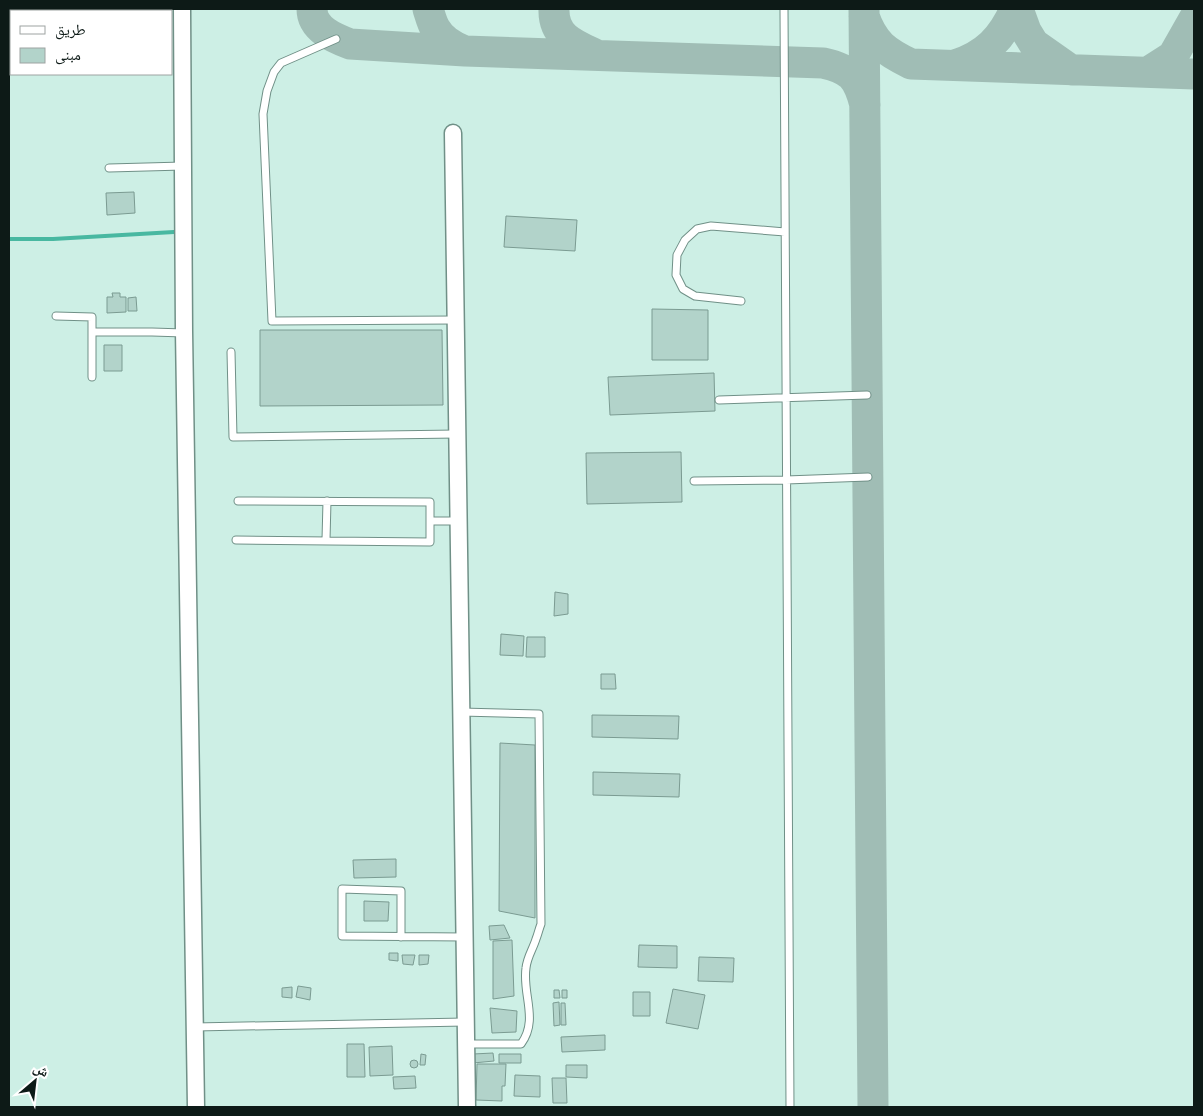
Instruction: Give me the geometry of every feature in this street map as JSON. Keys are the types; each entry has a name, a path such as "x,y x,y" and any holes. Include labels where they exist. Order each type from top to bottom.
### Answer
{"street":[{"path":"182,9 184,332 196,1107"},
{"path":"453,133 467,1107"}],"lane":[{"path":"784,9 790,1107"},
{"path":"336,39 281,63 274,72 267,91 264,114 272,321 455,320"},
{"path":"109,168 183,166"},
{"path":"741,301 695,296 683,289 676,275 677,255 685,240 697,229 712,226 785,232"},
{"path":"56,316 92,317 92,377"},
{"path":"92,332 184,332"},
{"path":"231,352 233,437 457,434"},
{"path":"719,400 867,395"},
{"path":"694,481 868,477"},
{"path":"236,540 430,542 430,502 238,501"},
{"path":"326,540 327,501"},
{"path":"430,520 458,521"},
{"path":"461,712 539,714 541,924 525,970 530,1023 527,1036 521,1044 466,1044"},
{"path":"401,937 401,890 342,888 342,936 401,937 464,937"},
{"path":"195,1027 465,1022"}],"building":[{"path":"134,192 135,213 107,215 106,193"},
{"path":"506,216 577,220 575,251 504,247"},
{"path":"112,293 120,293 120,297 126,297 126,312 107,313 107,297 113,297"},
{"path":"136,297 137,311 128,311 128,298"},
{"path":"652,309 708,310 708,360 652,360"},
{"path":"260,330 442,330 443,405 260,406"},
{"path":"104,345 122,345 122,371 104,371"},
{"path":"714,373 715,411 610,415 608,377"},
{"path":"681,452 682,502 587,504 586,453"},
{"path":"555,592 568,594 568,614 554,616"},
{"path":"501,634 524,636 523,656 500,655"},
{"path":"527,637 545,637 545,657 526,657"},
{"path":"601,674 615,674 616,689 601,689"},
{"path":"592,715 679,716 678,739 592,737"},
{"path":"500,743 535,745 535,918 499,911"},
{"path":"593,772 680,774 679,797 593,795"},
{"path":"396,859 396,877 354,878 353,860"},
{"path":"364,901 389,902 388,921 364,921"},
{"path":"504,925 510,938 490,940 489,926"},
{"path":"512,940 514,996 493,999 493,941"},
{"path":"639,945 677,946 677,968 638,967"},
{"path":"389,953 398,953 398,961 389,960"},
{"path":"402,955 415,955 413,965 403,964"},
{"path":"419,955 429,955 428,964 419,965"},
{"path":"699,957 734,958 733,982 698,981"},
{"path":"298,986 311,988 310,1000 296,997"},
{"path":"292,987 292,998 282,997 282,988"},
{"path":"673,989 705,995 698,1029 666,1023"},
{"path":"554,990 559,990 560,998 554,998"},
{"path":"562,990 567,990 567,998 562,998"},
{"path":"633,992 650,992 650,1016 633,1016"},
{"path":"559,1002 560,1025 554,1026 553,1003"},
{"path":"561,1003 565,1003 566,1025 561,1025"},
{"path":"490,1008 517,1011 516,1032 492,1033"},
{"path":"605,1035 605,1050 562,1052 561,1037"},
{"path":"347,1044 364,1044 365,1077 347,1077"},
{"path":"392,1046 393,1075 370,1076 369,1047"},
{"path":"493,1053 494,1061 473,1063 473,1054"},
{"path":"421,1054 426,1055 425,1065 420,1065"},
{"path":"499,1054 521,1054 521,1063 499,1063"},
{"path":"414,1060 418,1064 414,1068 410,1064"},
{"path":"477,1064 506,1064 505,1086 502,1086 502,1101 476,1100"},
{"path":"566,1065 587,1065 587,1078 566,1077"},
{"path":"515,1075 540,1076 540,1097 514,1096"},
{"path":"415,1076 416,1088 394,1089 393,1077"},
{"path":"552,1078 566,1078 567,1103 553,1103"}],"waterway":[{"path":"9,239 53,239 174,232"}],"taxiway":[{"path":"312,9 316,22 325,32 350,44 465,51"},
{"path":"428,9 434,26 441,36 452,45 465,51 823,63 840,68 852,76 856,81 865,105"},
{"path":"554,9 557,26 566,38 579,47 595,54"},
{"path":"864,9 873,1107"},
{"path":"955,65 976,56 992,44 1004,29 1015,9"},
{"path":"1018,9 1026,31 1034,44 1071,70"},
{"path":"864,16 881,46 911,64 1194,74"},
{"path":"1148,72 1173,56 1194,19"}]}
